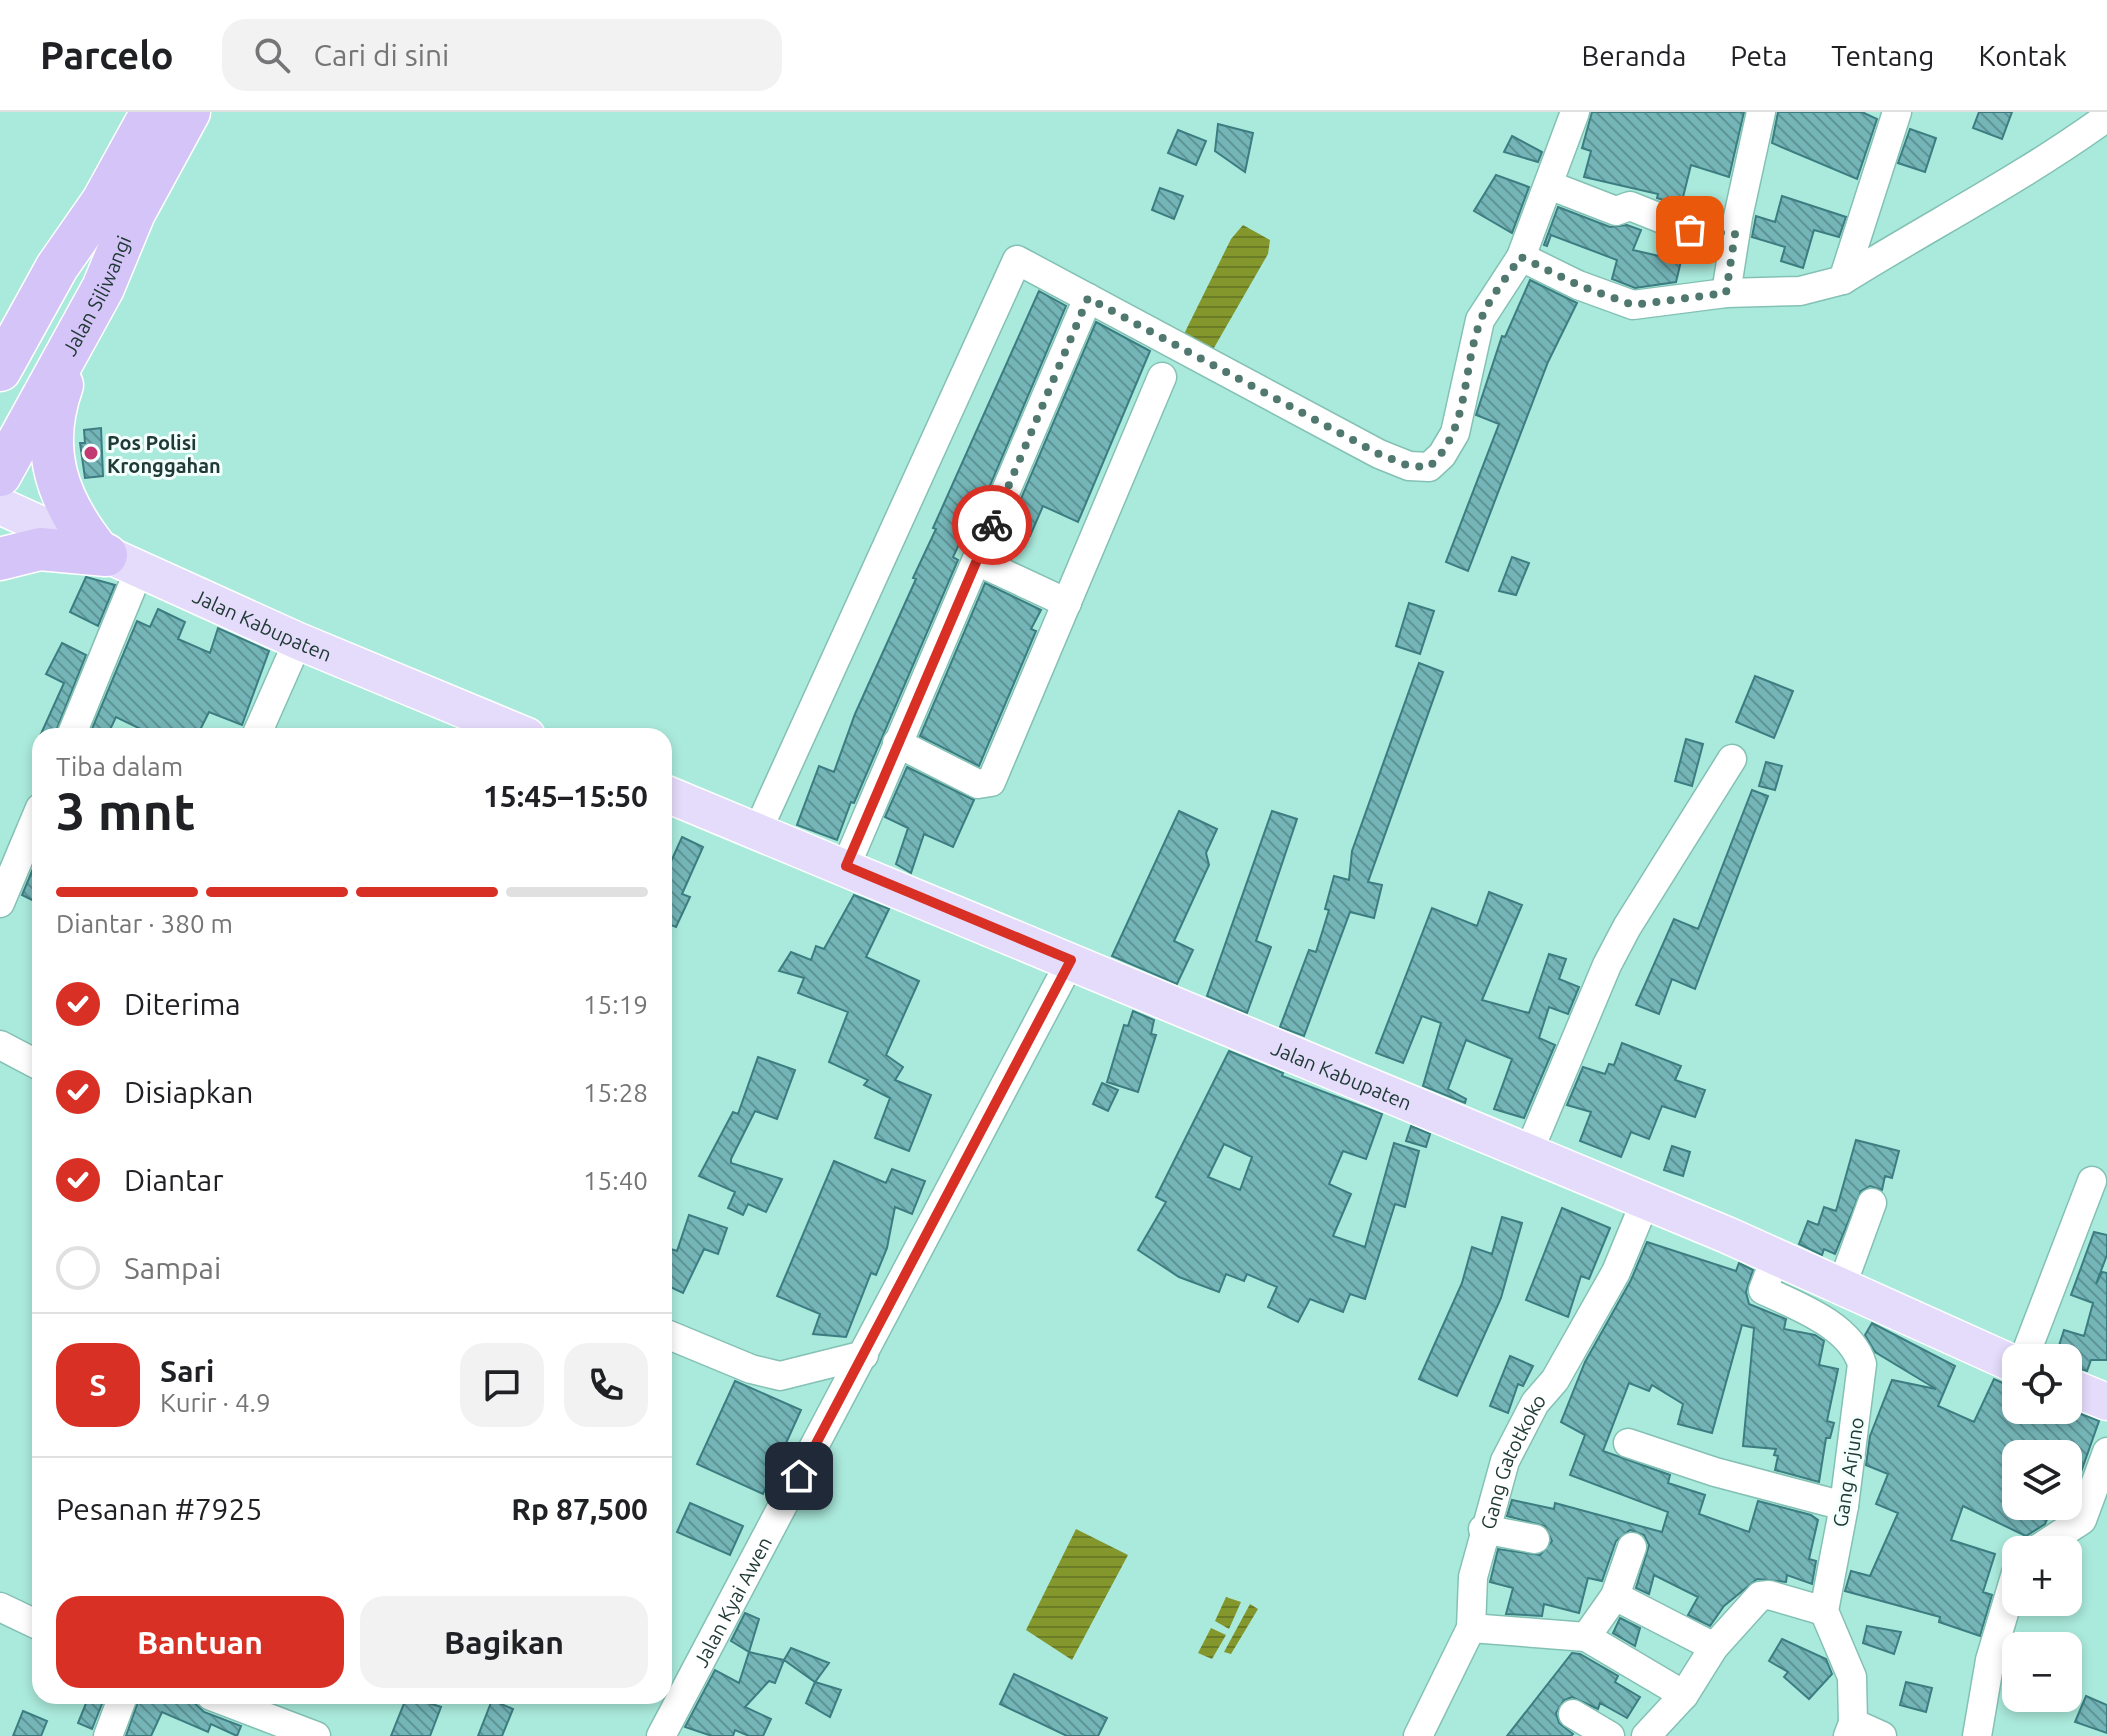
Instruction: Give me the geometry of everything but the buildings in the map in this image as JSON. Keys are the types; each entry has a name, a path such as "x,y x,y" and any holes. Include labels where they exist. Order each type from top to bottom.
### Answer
{"highway":[{"path":"57,267 88,194 133,112"},
{"name":"Jalan Siliwangi","path":"0,370 57,267 103,201 152,112"},
{"name":"Jalan Siliwangi","path":"0,475 100,293 134,213 189,112"},
{"path":"114,559 66,507 52,452 60,392 100,293 147,221 207,112"},
{"path":"0,357 30,317"},
{"path":"0,559 22,551 49,549 114,559"}],"main road":[{"name":"Jalan Kabupaten","path":"0,506 298,641 508,728"},
{"name":"Jalan Kabupaten","path":"672,796 1529,1151 1776,1256 2002,1359"},
{"path":"2082,1392 2107,1402"}],"street":[{"path":"757,832 1017,260 1379,454 1409,466 1429,467 1442,455 1455,433 1480,320 1521,257 1575,112"},
{"path":"1726,293 1761,112"},
{"path":"1843,280 1897,112"},
{"path":"1521,257 1578,285 1633,305 1726,293 1800,291 1843,280 1916,234 2029,172 2107,117"},
{"path":"1549,185 1616,211 1630,206 1690,230 1735,234"},
{"path":"846,866 1088,298"},
{"path":"897,743 978,784 991,782 1162,377"},
{"path":"73,728 114,559"},
{"path":"977,561 1067,603"},
{"path":"260,728 298,641"},
{"path":"1529,1151 1620,940 1732,759"},
{"path":"0,903 32,827"},
{"name":"Jalan Kyai Awen","path":"661,1736 1071,960"},
{"path":"0,1045 32,1062"},
{"path":"2029,1344 2092,1181"},
{"name":"Gang Gatotkoko","path":"1418,1736 1471,1628 1473,1577 1483,1529 1505,1461 1535,1403 1555,1380 1616,1272 1645,1202"},
{"path":"1841,1288 1872,1203"},
{"name":"Gang Arjuno","path":"1776,1256 1763,1290 1819,1318 1846,1337 1856,1348 1862,1364 1844,1506 1824,1611"},
{"path":"672,1336 751,1369 780,1376 864,1355"},
{"path":"1628,1443 1715,1472 1844,1506"},
{"path":"2057,1536 2082,1520 2107,1452"},
{"path":"1483,1529 1535,1539"},
{"path":"1586,1637 1615,1596 1632,1547"},
{"path":"1646,1736 1684,1695 1714,1647 1760,1596 1769,1595 1824,1611 1852,1677 1851,1730 1882,1736"},
{"path":"1615,1596 1714,1647"},
{"path":"0,1607 32,1622"},
{"path":"1977,1736 1990,1660 2003,1616"},
{"path":"1471,1628 1586,1637 1684,1695"},
{"path":"108,1736 120,1704"},
{"path":"224,1704 260,1726 316,1736"},
{"path":"1573,1714 1610,1736"}],"shaded area":[{"path":"1243,225 1270,240 1268,254 1211,353 1183,336 1231,239"},
{"path":"1076,1529 1128,1555 1072,1660 1026,1630"},
{"path":"1226,1597 1241,1602 1229,1629 1215,1621"},
{"path":"1250,1604 1258,1609 1231,1654 1224,1652"},
{"path":"1211,1628 1226,1635 1212,1659 1198,1653"}],"way so far":[{"path":"992,525 1088,298 1379,454 1409,466 1429,467 1442,455 1455,433 1480,320 1521,257 1578,285 1633,305 1726,293 1735,234 1690,230"}],"place":[{"name":"Pos Polisi Kronggahan","path":"91,453"}],"route":[{"path":"799,1476 1071,960 846,866 992,525"}]}
